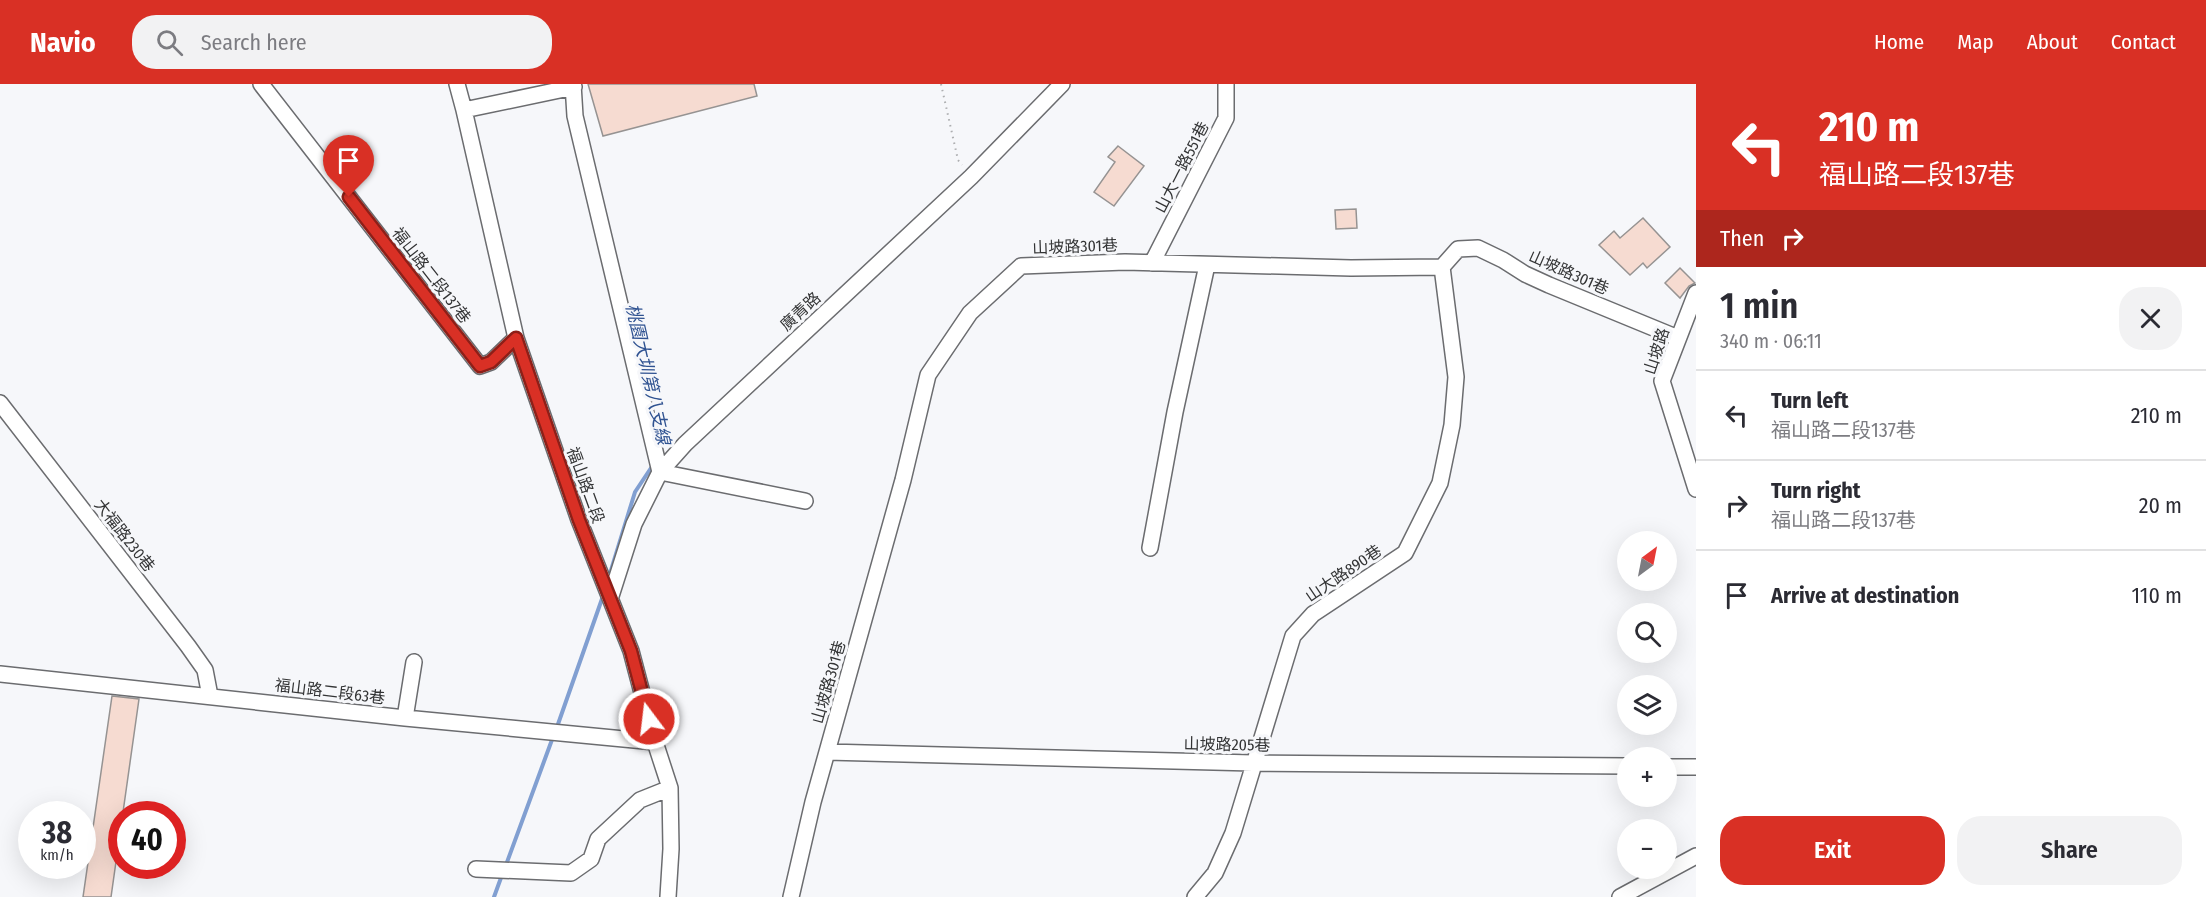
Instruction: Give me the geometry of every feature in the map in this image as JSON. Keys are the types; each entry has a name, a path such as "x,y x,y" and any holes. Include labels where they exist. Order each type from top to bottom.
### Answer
{"street":[{"name":"福山路二段137巷","path":"261,84 480,366 491,362 516,338"},
{"name":"福山路二段","path":"457,84 516,338 579,520 631,651 655,742 670,788 671,849 668,897"},
{"name":"廣青路","path":"611,596 634,524 660,472 685,444 971,177 1062,84"},
{"name":"山大一路551巷","path":"1152,263 1226,118 1226,84"},
{"path":"464,110 574,86 575,116 660,472 805,501"},
{"name":"山坡路301巷","path":"791,897 813,802 900,492 928,375 970,313 1021,266 1125,262 1351,268 1442,267 1458,249 1478,248 1541,282 1678,338"},
{"path":"1150,548 1175,412 1207,265"},
{"name":"山大路890巷","path":"1195,897 1215,873 1233,833 1293,636 1313,614 1405,553 1440,483 1452,425 1456,377 1442,267"},
{"name":"山坡路","path":"1696,293 1662,381 1692,459 1696,489"},
{"name":"大福路230巷","path":"0,403 188,646 205,670 210,696"},
{"path":"405,718 414,662"},
{"name":"福山路二段63巷","path":"0,674 405,718 655,742"},
{"name":"山坡路205巷","path":"827,752 1253,762 1617,766"},
{"path":"1677,767 1696,768"},
{"path":"476,869 571,873 591,859 598,839 640,800 670,788"},
{"path":"1620,897 1696,855"}],"path":[{"path":"941,84 958,160 971,177"}],"building":[{"path":"588,84 754,84 757,96 603,136"},
{"path":"1118,146 1144,166 1114,206 1094,192 1115,162 1108,157"},
{"path":"1356,209 1357,228 1336,229 1335,210"},
{"path":"1643,218 1670,247 1647,268 1643,263 1630,275 1599,245 1614,231 1620,238"},
{"path":"1680,268 1695,283 1689,286 1680,298 1665,283"},
{"path":"112,696 139,699 125,801 108,801 108,879 114,879 111,897 83,897 86,879 96,879 96,807"}],"waterway":[{"name":"桃園大圳第八支線","path":"608,580 635,492 653,465"},
{"name":"桃園大圳第八支線","path":"557,727 603,596"},
{"name":"桃園大圳第八支線","path":"506,865 553,737"},
{"name":"桃園大圳第八支線","path":"494,897 502,875"}],"route":[{"path":"349,197 480,366 491,362 516,338 579,520 631,651 649,719"}]}
